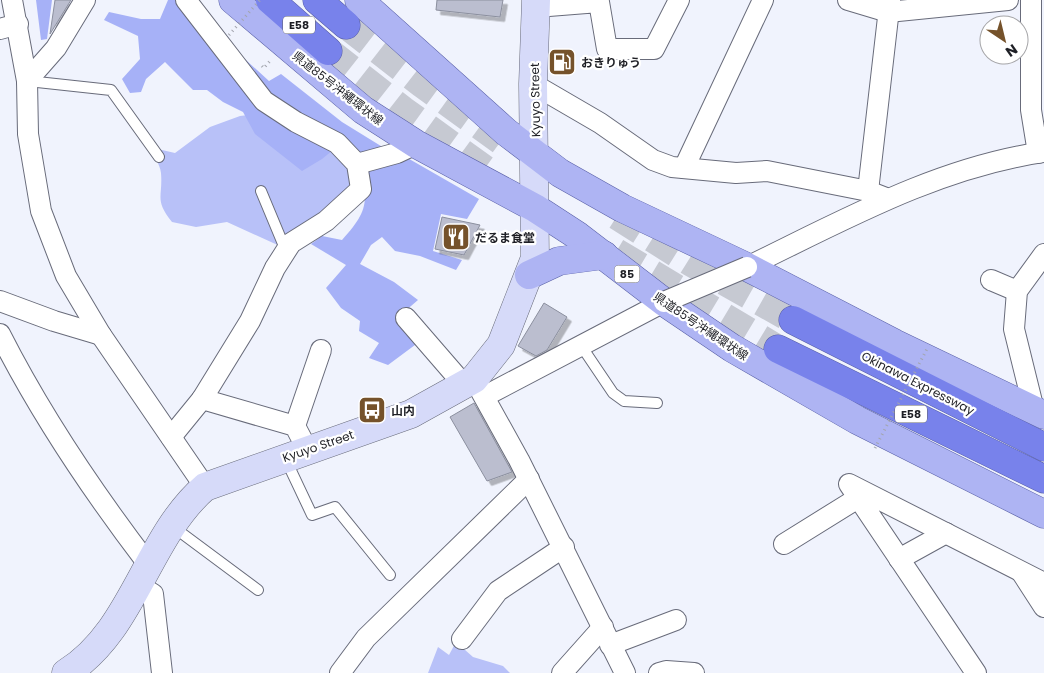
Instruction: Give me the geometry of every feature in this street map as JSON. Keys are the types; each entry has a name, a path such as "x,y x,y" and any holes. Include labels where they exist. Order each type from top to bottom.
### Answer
{"highway":[{"name":"E58","path":"270,0 328,51"},
{"name":"E58","path":"317,0 346,26"},
{"name":"Okinawa Expressway","path":"793,320 1044,446"},
{"name":"E58","path":"778,349 1044,479"}],"main road":[{"name":"県道85号沖縄環状線","path":"233,0 349,99 416,144 535,208 604,255 664,302 788,382 920,453 1044,514"},
{"path":"359,0 506,132 536,155 590,191 747,266 894,343 1039,413"},
{"name":"Kyuyo Street","path":"66,673 76,667 99,644 120,616 172,526 189,501 205,487 296,444 411,414 475,387 501,345 535,258 536,155 533,84 536,4"},
{"path":"529,275 559,260 604,255"}],"street":[{"path":"12,0 9,27 27,81 28,134 41,210 66,276 101,335 205,487"},
{"path":"27,81 56,48 85,0"},
{"path":"171,437 202,399 250,321 275,268 291,243 326,221 361,189 357,164 337,143 296,122 264,101 186,0"},
{"path":"536,4 599,2 607,49 654,49 679,0"},
{"path":"684,168 763,0"},
{"path":"848,0 889,6 1008,0"},
{"path":"475,387 582,347 664,302 747,266 877,195 1006,157 1041,152 1031,110 1031,0"},
{"path":"877,195 889,6"},
{"path":"533,84 600,124 653,160 684,168 736,172 767,171 877,195"},
{"path":"357,164 396,153 416,144"},
{"path":"1039,413 1014,329 1016,290 1044,254"},
{"path":"991,280 1016,290"},
{"path":"0,301 54,322 101,335"},
{"path":"406,318 475,387 529,479 626,673"},
{"path":"0,334 18,370 115,521 153,594 162,673"},
{"path":"202,399 296,444 321,350"},
{"path":"340,673 366,638 529,479"},
{"path":"976,673 849,484 1044,583"},
{"path":"784,544 858,498"},
{"path":"899,558 946,533"},
{"path":"462,639 498,591 564,547"},
{"path":"1021,571 1044,607"},
{"path":"562,673 606,636 676,620"},
{"path":"658,673 666,671 694,673"}],"lane":[{"path":"27,81 112,90 159,157"},
{"path":"261,191 286,251"},
{"path":"582,347 613,393 624,401 657,403"},
{"path":"296,444 312,516 334,507 390,575"},
{"path":"172,526 258,590"}],"path":[{"path":"229,35 260,0"},
{"path":"875,448 928,347"}],"shaded area":[{"path":"36,0 52,0 47,39 41,40"},
{"path":"168,0 188,0 225,41 269,81 281,74 342,122 389,151 361,159 338,146 322,159 302,171 255,134 243,112 223,102 207,90 193,90 165,62 146,79 141,92 130,93 122,79 140,59 138,36 104,20 109,12 141,19 160,19"},
{"path":"264,113 306,130 333,147 344,157 352,169 356,183 282,247 227,222 196,227 172,222 161,203 160,170 149,147 175,153 210,127 240,116"},
{"path":"404,156 479,199 467,219 441,214 433,251 462,260 456,270 420,256 395,251 382,237 371,245 360,264 394,282 418,300 404,312 419,342 388,365 369,358 379,343 359,331 360,321 341,308 326,288 346,265 311,244 322,236 342,240 357,222 364,207 365,199 362,168"},
{"path":"456,642 473,657 503,666 510,673 428,673 438,647 449,655"}],"building":[{"path":"55,0 71,0 50,34"},
{"path":"437,0 503,0 500,17 436,10"},
{"name":"だるま食堂","path":"442,217 480,225 464,255 435,249"},
{"path":"544,303 567,317 547,350 536,356 518,346"},
{"path":"474,403 512,472 487,481 450,417"}],"tunnel":[{"path":"346,25 422,84 501,141"},
{"path":"328,51 403,110 493,175"},
{"path":"617,216 690,262 793,320"},
{"path":"616,252 778,349"}],"place":[{"name":"おきりゅう","path":"562,62"},
{"name":"だるま食堂","path":"456,237"},
{"name":"山内","path":"372,410"}]}
